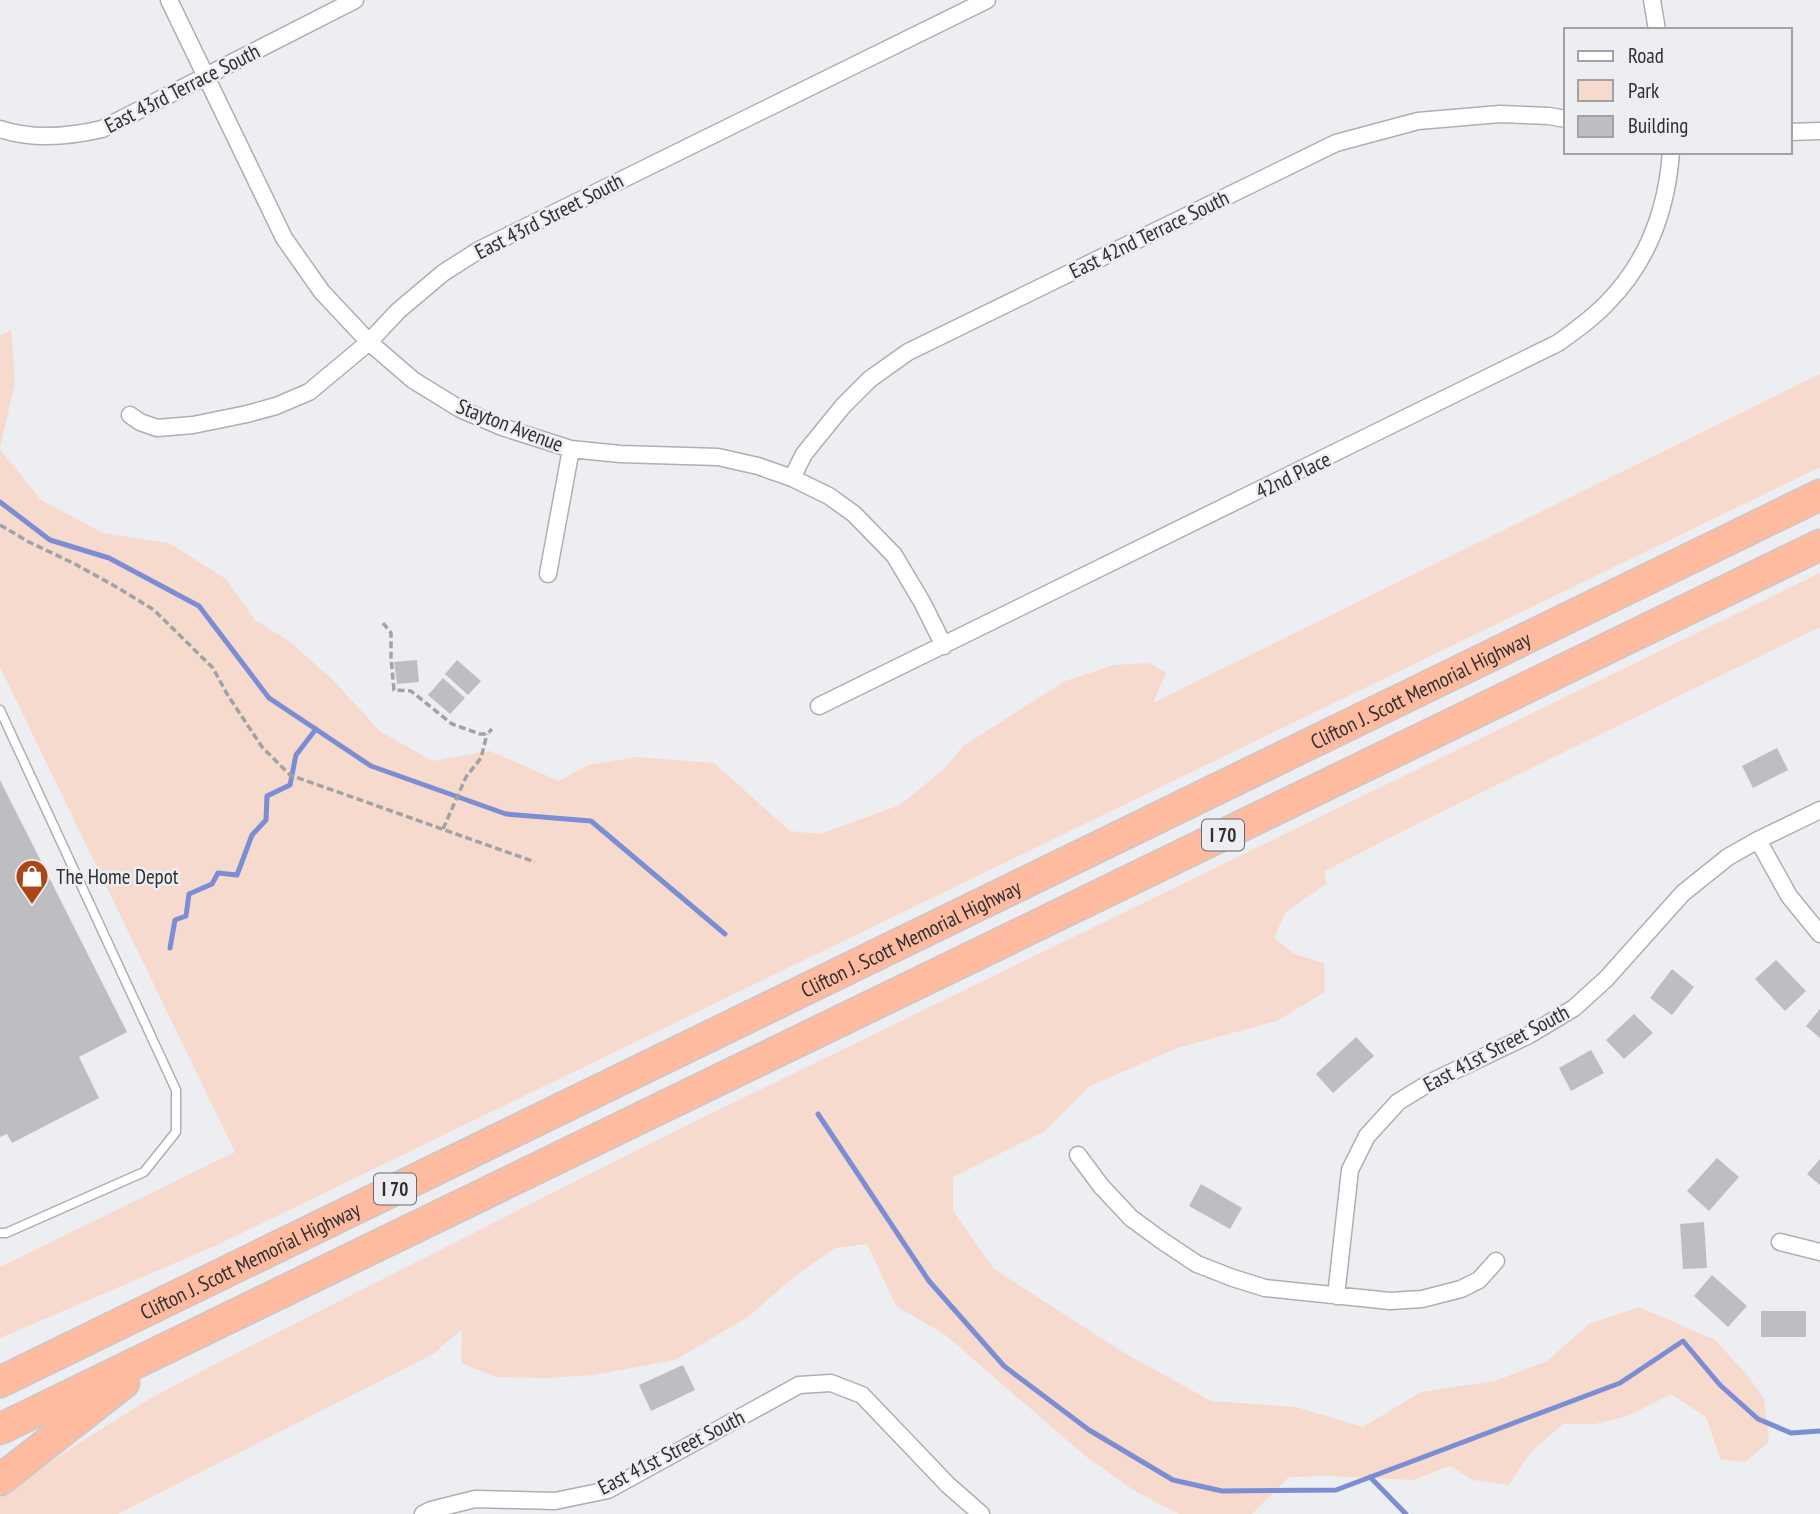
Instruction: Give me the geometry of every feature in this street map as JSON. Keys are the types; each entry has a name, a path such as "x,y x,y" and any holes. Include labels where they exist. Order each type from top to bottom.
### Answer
{"highway":[{"name":"Clifton J. Scott Memorial Highway","path":"0,1382 1820,495"},
{"name":"Clifton J. Scott Memorial Highway","path":"0,1429 1820,544"},
{"path":"0,1480 165,1350"},
{"path":"0,1365 59,1353"}],"street":[{"name":"Stayton Avenue","path":"169,0 284,238 322,292 369,342 413,380 460,410 502,427 571,449 620,454 718,457 758,466 792,478 829,496 855,514 894,555 944,646"},
{"name":"East 43rd Terrace South","path":"0,129 28,136 50,136 79,135 102,129 355,0"},
{"name":"East 43rd Street South","path":"130,415 157,428 193,425 276,406 309,391 369,342 398,311 443,273 479,250 987,0"},
{"path":"1652,0 1657,28"},
{"name":"East 42nd Terrace South","path":"792,478 804,454 843,406 870,379 908,352 1336,143 1419,121 1500,114 1564,119"},
{"path":"1792,132 1820,131"},
{"name":"42nd Place","path":"819,706 1558,343 1609,302 1633,271 1651,241 1670,176 1671,154"},
{"path":"548,574 571,449"},
{"name":"East 41st Street South","path":"1336,1296 1350,1170 1367,1136 1398,1102 1429,1083 1529,1035 1574,1008 1606,979 1683,893 1728,857 1820,810"},
{"path":"1758,840 1789,896 1820,934"},
{"path":"1078,1155 1101,1186 1131,1218 1161,1240 1197,1264 1265,1288 1390,1301 1422,1299 1461,1289 1479,1280 1496,1261"},
{"path":"1780,1241 1820,1252"},
{"name":"East 41st Street South","path":"422,1514 475,1499 555,1501 608,1490 799,1385 831,1383 863,1395 977,1513"}],"lane":[{"path":"0,710 176,1090 176,1132 144,1172 6,1233 0,1233"}],"path":[{"path":"0,525 75,564 153,610 213,668 262,747 290,775 535,862"},
{"path":"383,623 391,633 394,690 411,691 452,724 487,734"},
{"path":"443,829 466,777 481,758 487,734 492,729"}],"green space":[{"path":"11,330 15,382 0,448 0,336"},
{"path":"1820,374 1820,467 217,1245 0,1338 0,1267 235,1152 0,667 0,449 41,500 103,533 169,543 226,579 255,620 289,641 333,680 380,731 432,761 490,751 559,781 588,765 637,757 714,763 790,831 820,834 900,805 946,767 963,746 1065,681 1114,665 1149,663 1166,673 1153,703"},
{"path":"1820,573 1820,627 1325,871 1326,884 1285,913 1274,938 1295,954 1324,963 1325,992 1277,1021 1177,1048 1090,1086 1045,1131 953,1177 953,1211 994,1269 1123,1352 1211,1401 1296,1407 1363,1427 1421,1392 1495,1381 1547,1361 1589,1324 1639,1307 1715,1340 1749,1377 1764,1399 1769,1442 1745,1462 1720,1459 1706,1417 1671,1394 1628,1416 1595,1424 1563,1424 1530,1453 1509,1485 1473,1480 1450,1466 1413,1480 1289,1477 1252,1514 1179,1514 1135,1491 1084,1455 944,1334 896,1306 867,1244 835,1248 795,1276 748,1317 675,1360 593,1375 495,1377 461,1363 462,1329 433,1354 118,1514 0,1514 0,1497 74,1446 151,1398 225,1359 655,1141"}],"building":[{"path":"417,660 419,682 397,684 394,662"},
{"path":"457,660 481,681 468,695 445,674"},
{"path":"443,678 465,698 450,714 428,695"},
{"path":"1777,748 1788,770 1753,788 1742,766"},
{"name":"The Home Depot","path":"0,780 127,1032 79,1057 99,1098 12,1143 7,1134 0,1137"},
{"path":"1776,960 1806,991 1785,1011 1755,979"},
{"path":"1672,969 1694,987 1672,1015 1650,998"},
{"path":"1820,1009 1820,1038 1806,1026"},
{"path":"1634,1014 1653,1033 1624,1059 1606,1040"},
{"path":"1356,1037 1374,1056 1333,1093 1316,1074"},
{"path":"1591,1050 1604,1073 1571,1091 1559,1068"},
{"path":"1717,1158 1739,1177 1709,1211 1687,1191"},
{"path":"1820,1159 1820,1185 1807,1174"},
{"path":"1201,1184 1242,1208 1230,1229 1189,1206"},
{"path":"1704,1222 1707,1268 1683,1269 1680,1224"},
{"path":"1712,1275 1747,1306 1728,1327 1694,1296"},
{"path":"1761,1311 1806,1311 1806,1337 1761,1337"},
{"path":"683,1365 695,1390 651,1411 639,1385"}],"waterway":[{"path":"0,502 50,540 109,558 199,606 269,698 371,766 506,814 591,821 725,934"},
{"path":"170,948 175,920 186,916 189,894 212,884 218,873 237,875 252,835 266,820 267,796 290,785 296,755 316,729"},
{"path":"818,1114 929,1281 1004,1366 1089,1430 1173,1480 1222,1491 1336,1490 1620,1383 1683,1341 1720,1385 1758,1419 1791,1433 1820,1431"},
{"path":"1370,1477 1406,1514"}],"place":[{"name":"The Home Depot","path":"32,906"}]}
